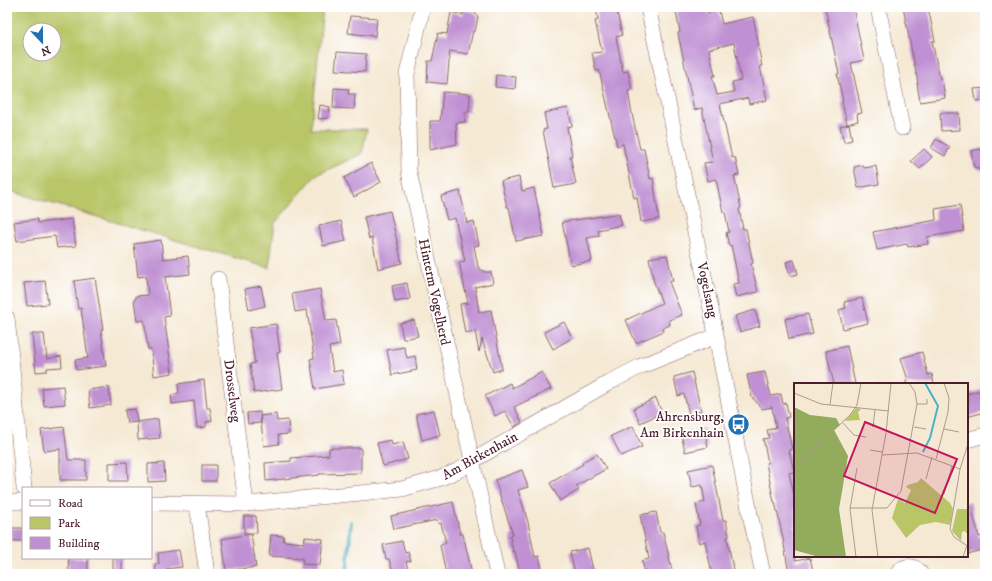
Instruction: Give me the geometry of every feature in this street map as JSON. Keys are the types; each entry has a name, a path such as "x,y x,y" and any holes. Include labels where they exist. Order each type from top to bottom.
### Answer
{"street":[{"name":"Hinterm Vogelherd","path":"423,7 407,74 409,172 497,574"},
{"name":"Vogelsang","path":"648,7 716,336 763,574"},
{"path":"878,7 902,128"},
{"name":"Drosselweg","path":"218,279 246,504"},
{"path":"7,318 24,487"},
{"name":"Am Birkenhain","path":"152,503 246,504 402,489 441,478 459,470 612,380 716,336"},
{"path":"968,440 985,434"},
{"path":"7,502 22,502"},
{"path":"197,504 207,574"},
{"path":"897,574 902,568 908,566 915,568 921,574"}],"green space":[{"path":"7,7 323,7 311,129 367,129 362,154 316,175 275,223 269,268 7,190"}],"building":[{"path":"596,7 616,7 622,35 616,37 623,72 628,71 632,90 628,91 632,114 640,149 644,149 650,179 653,178 659,219 641,222 637,197 634,198 623,144 617,146 599,70 596,71 592,53 602,52 595,21 598,20"},
{"path":"675,7 707,7 708,13 719,11 722,24 753,17 762,66 760,66 767,100 749,104 748,98 720,104 732,158 735,157 739,175 734,176 741,208 739,209 743,229 746,229 753,263 751,264 758,292 736,297 733,284 739,283 731,245 729,246 726,233 729,232 725,212 723,212 716,179 708,181 704,163 713,162 702,108 694,110 678,33 680,32","holes":["734,43 741,80 732,82 734,92 717,95 712,76 715,76 709,49"]},
{"path":"825,7 853,7 864,60 851,63 862,113 857,114 858,121 847,124 837,74 839,74"},
{"path":"903,7 928,7 935,41 932,41 940,79 942,78 945,98 920,102 918,83"},
{"path":"464,10 474,12 478,17 468,54 450,51 447,84 427,82 428,61 432,61 438,33 447,34 451,12 463,15"},
{"path":"350,16 377,18 375,36 348,33"},
{"path":"337,52 366,54 365,72 335,70"},
{"path":"496,75 516,77 515,89 495,87"},
{"path":"334,88 349,89 348,94 355,94 354,109 333,108"},
{"path":"985,88 985,100 976,101 974,89"},
{"path":"443,92 470,94 469,112 465,112 465,122 456,123 457,144 430,150 430,121 440,121"},
{"path":"320,105 330,107 328,118 318,119"},
{"path":"568,108 572,126 567,127 572,156 570,156 576,184 554,188 543,130 547,129 544,113"},
{"path":"940,113 959,113 960,130 941,131"},
{"path":"849,124 852,140 844,142 840,126"},
{"path":"936,139 950,147 945,156 931,148"},
{"path":"985,148 985,172 974,167 971,151"},
{"path":"924,149 932,157 920,169 911,161"},
{"path":"371,163 381,182 354,197 344,178"},
{"path":"863,165 864,168 876,166 879,184 858,188 854,167"},
{"path":"519,177 522,191 534,188 544,236 516,241 509,207 507,207 501,181"},
{"path":"460,191 467,223 474,221 479,245 474,246 478,267 484,272 491,272 493,283 475,287 479,312 491,310 502,369 493,372 482,339 479,352 475,331 465,333 460,304 468,303 459,262 465,261 455,218 447,220 441,196"},
{"path":"960,205 964,231 927,237 928,244 908,247 907,244 877,250 873,232 936,220 935,209"},
{"path":"390,211 402,263 378,269 372,238 369,239 364,217"},
{"path":"619,214 622,225 598,230 599,236 587,238 592,261 571,265 562,222"},
{"path":"37,219 38,223 72,219 76,246 57,248 55,236 17,241 14,222"},
{"path":"341,221 346,241 323,246 319,226"},
{"path":"161,240 163,259 188,256 190,274 165,277 170,316 164,317 172,373 154,376 151,349 148,349 144,320 137,321 134,299 136,299 136,296 148,295 146,276 138,277 134,244"},
{"path":"667,255 673,281 669,282 682,315 669,320 670,325 663,328 664,331 636,343 626,320 662,303 654,282 649,258"},
{"path":"794,260 798,274 790,276 786,262"},
{"path":"95,278 103,330 101,330 106,366 76,370 75,360 88,358 81,308 78,309 74,281"},
{"path":"45,281 48,304 27,306 24,283"},
{"path":"407,283 410,299 395,302 392,286"},
{"path":"261,286 265,306 249,310 245,289"},
{"path":"320,289 326,321 336,320 340,345 329,347 333,372 342,370 344,384 315,389 310,359 314,358 307,310 295,312 292,294"},
{"path":"862,298 868,323 843,329 839,310 846,308 844,302"},
{"path":"755,310 760,326 740,332 735,316"},
{"path":"808,314 813,334 789,339 785,319"},
{"path":"414,320 418,336 403,339 400,323"},
{"path":"564,322 572,338 553,349 544,332"},
{"path":"276,324 280,352 277,353 282,389 254,393 250,364 255,363 249,328"},
{"path":"32,334 44,334 47,359 61,356 62,367 47,368 47,371 36,372"},
{"path":"847,346 855,383 834,383 826,351"},
{"path":"404,347 407,358 415,356 417,370 392,375 387,350"},
{"path":"922,352 928,375 932,374 934,383 906,383 908,380 901,358"},
{"path":"542,372 551,389 514,407 522,422 514,427 505,411 495,416 485,396 510,383 512,388"},
{"path":"692,372 701,411 689,414 684,394 678,396 674,377"},
{"path":"765,372 771,396 781,394 783,404 786,403 789,417 785,418 792,449 789,450 794,472 789,473 794,494 794,557 795,561 810,558 813,571 800,574 789,574 782,533 766,463 768,462 763,439 769,438 767,430 776,428 772,407 762,409 752,398 747,375"},
{"path":"204,380 207,408 210,408 212,421 206,422 206,427 197,428 194,401 172,404 171,395 179,393 178,384"},
{"path":"63,386 65,404 44,406 42,388"},
{"path":"109,387 111,405 90,408 88,390"},
{"path":"985,389 985,412 968,417 968,394"},
{"path":"656,398 662,413 640,423 634,408"},
{"path":"135,409 137,422 127,423 125,410"},
{"path":"434,410 440,435 422,440 416,414"},
{"path":"260,412 261,423 248,424 247,413"},
{"path":"276,414 277,421 288,420 289,434 278,435 279,444 264,446 260,416"},
{"path":"158,419 160,438 138,440 137,422"},
{"path":"633,426 642,447 621,456 611,436"},
{"path":"64,427 68,460 86,460 86,480 60,480 60,449 44,451 41,430"},
{"path":"704,428 708,447 685,452 681,433"},
{"path":"391,440 392,445 403,442 408,459 383,466 377,443"},
{"path":"329,448 361,448 361,473 319,474 266,481 265,463 291,461 291,458 329,455"},
{"path":"597,454 606,469 576,486 579,490 560,501 550,483"},
{"path":"127,462 128,481 109,481 109,463"},
{"path":"164,463 165,481 148,482 148,464"},
{"path":"202,465 216,465 216,481 202,481"},
{"path":"712,465 723,521 726,520 729,537 727,537 734,574 712,574 705,541 699,543 696,526 700,525 696,504 705,502 702,485 692,487 688,470"},
{"path":"522,470 528,487 518,490 528,522 535,557 539,556 543,574 520,574 510,536 513,535 495,480"},
{"path":"453,502 460,534 463,534 472,574 456,574 456,572 446,574 440,545 446,543 441,523 438,524 437,520 394,529 391,516"},
{"path":"968,502 970,502 979,537 982,536 985,549 968,554"},
{"path":"656,512 660,532 663,532 673,574 645,574 642,561 649,559 640,515"},
{"path":"244,516 256,516 257,533 244,533"},
{"path":"11,528 22,528 22,541 11,541"},
{"path":"251,534 256,567 226,571 222,539"},
{"path":"271,535 284,536 283,541 304,543 305,537 323,539 320,565 302,564 303,558 269,556"},
{"path":"402,541 405,553 408,552 411,561 406,562 409,572 393,574 389,559 386,559 383,545"},
{"path":"588,548 594,574 575,574 570,552"},
{"path":"179,550 182,567 166,569 167,574 156,574 155,564 159,564 158,553"},
{"path":"68,559 88,559 88,571 69,572"},
{"path":"113,559 122,559 122,571 113,571"}],"waterway":[{"path":"347,574 351,522"}],"place":[{"name":"Ahrensburg, Am Birkenhain","path":"739,425"}]}
